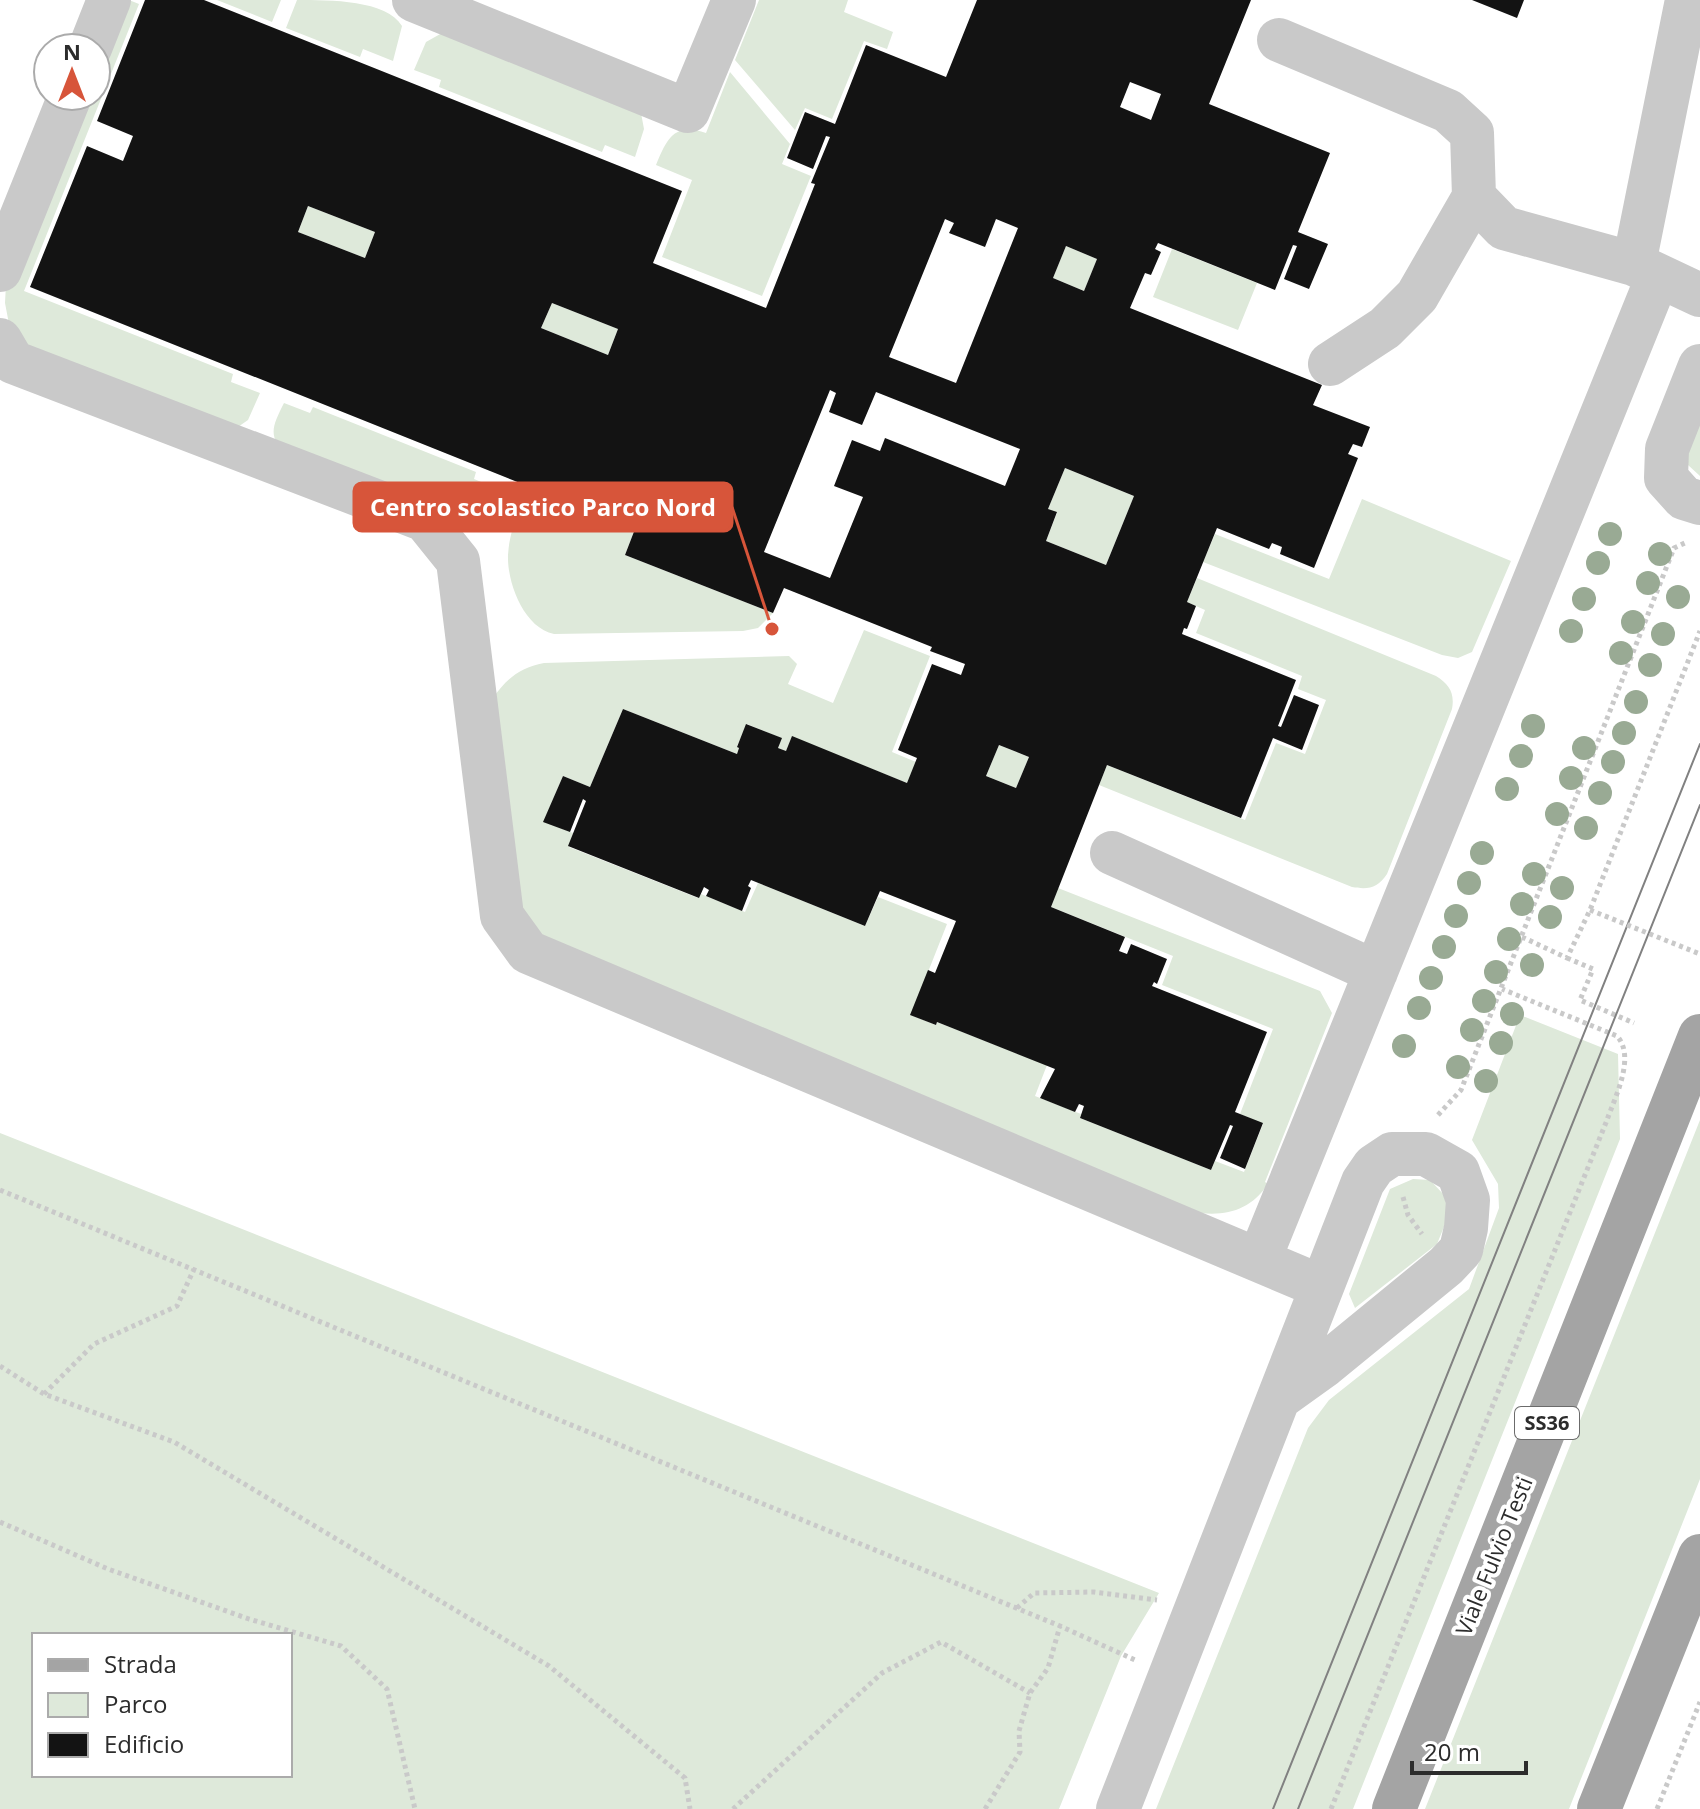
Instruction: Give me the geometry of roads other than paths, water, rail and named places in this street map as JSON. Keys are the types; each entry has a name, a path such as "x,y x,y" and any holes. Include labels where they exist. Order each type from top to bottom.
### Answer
{"main road":[{"name":"Viale Fulvio Testi","path":"1394,1809 1700,1036"},
{"path":"1599,1809 1700,1556"}],"street":[{"path":"96,32 109,0"},
{"path":"414,0 688,111 734,0"},
{"path":"1259,1260 1376,972 1646,270 1687,0"},
{"path":"1279,40 1448,111 1472,133 1474,197 1417,296 1385,328 1330,364"},
{"path":"0,270 64,112"},
{"path":"1474,197 1504,228 1646,270 1700,295"},
{"path":"0,340 13,362 425,520 458,561 502,916 528,952 1322,1287"},
{"path":"1700,366 1667,449 1666,478 1684,498 1700,503"},
{"path":"1112,853 1376,972"},
{"path":"1118,1809 1363,1182 1374,1166 1392,1154 1426,1154 1458,1172 1468,1200 1461,1250 1446,1266 1325,1365 1279,1398"}],"tram line":[{"path":"1273,1809 1700,744"},
{"path":"1298,1809 1700,805"}],"place":[{"name":"Centro scolastico Parco Nord","path":"772,629"}]}
